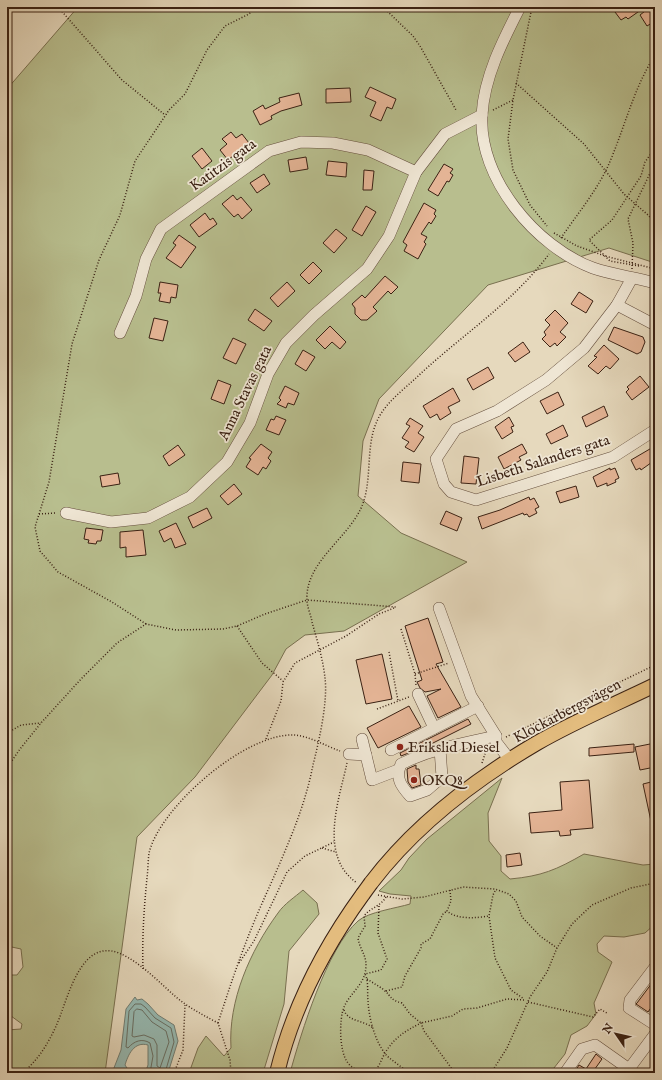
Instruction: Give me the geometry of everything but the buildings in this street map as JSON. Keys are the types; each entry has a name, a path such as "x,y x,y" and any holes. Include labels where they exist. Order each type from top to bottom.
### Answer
{"main road":[{"name":"Klockarbergsvägen","path":"276,1073 284,1043 310,980 341,924 401,847 428,820 462,792 510,760 542,740 655,685"}],"street":[{"path":"520,7 490,72 482,115 484,143 495,178 511,203 534,228 558,241 593,268 655,283"},
{"name":"Anna Stavas gata","path":"66,513 111,522 148,518 190,497 227,462 250,423 268,374 286,343 314,315 367,269 389,236 416,172 445,134 482,115"},
{"name":"Katitzis gata","path":"120,333 136,296 146,259 161,229 269,151 301,142 333,143 368,150 416,172"},
{"name":"Lisbeth Salanders gata","path":"632,278 617,305 584,348 546,380 497,411 456,428 436,460 444,484 451,492 476,500 613,456 655,430"},
{"path":"617,305 655,325"},
{"path":"439,608 471,696 496,736 496,742 510,760"},
{"path":"418,694 434,728"},
{"path":"391,750 478,706"},
{"path":"440,749 442,777 427,790 410,796 401,786 398,776 398,770 402,764 419,755 440,749 496,736"},
{"path":"362,739 372,780 398,770"},
{"path":"349,754 366,755"},
{"path":"565,1073 582,1049 595,1045 628,1071 654,1031 629,1008 630,1000 655,967"}],"path":[{"path":"58,7 122,80 165,115"},
{"path":"256,7 249,14 225,26 207,50 185,94 165,115 135,161 120,215 99,260 72,344 50,482 35,528 40,551 58,572 112,602 146,624 176,630 205,630 237,626 265,614 307,600 396,607 379,614 295,663 283,682 281,702 266,739"},
{"path":"383,7 413,36 456,110"},
{"path":"532,7 516,83 508,139 512,170 530,205 558,241 605,256"},
{"path":"231,1073 230,1060 218,1023 237,967 301,809 313,769 322,725 326,679 307,600 310,581 318,566 361,508 367,488 373,430 382,411 435,360 480,324 514,293 544,261 605,171 634,95 655,55"},
{"path":"516,83 584,144 627,197 655,223"},
{"path":"482,115 513,100"},
{"path":"655,148 645,162 641,176 612,220 589,240 610,261 655,268"},
{"path":"632,278 633,244 628,219 655,163"},
{"path":"39,514 66,513"},
{"path":"7,768 41,723 117,643 146,624"},
{"path":"237,626 262,663 283,682"},
{"path":"378,709 418,694 415,674 400,629"},
{"path":"389,652 398,701"},
{"path":"415,674 458,660"},
{"path":"7,733 21,725 41,723"},
{"path":"143,969 143,914 150,853 158,835 169,817 187,796 212,773 234,756 266,739 294,735 318,742 349,754 337,805 334,842 336,852 344,868 367,889 385,898 402,899 424,897 450,890 477,887 494,889 509,894 516,902 522,917 540,936 557,948"},
{"path":"237,967 254,941 287,872 305,856 334,842"},
{"path":"321,848 336,852"},
{"path":"491,1073 507,1048 528,1002 547,972 557,948 572,924 592,905 631,888 655,883"},
{"path":"386,992 402,987 405,976 421,948 421,944 430,939 443,914 447,912 451,901 450,890"},
{"path":"385,898 378,908 378,933 387,959 381,970 365,974 344,1008 341,1018 341,1038 345,1058 348,1064 362,1072 373,1072 378,1069 385,1053 400,1034 421,1023 452,1016 463,1009 477,1008 507,999 525,1000 511,990 495,958 489,916 492,895 495,891"},
{"path":"380,905 367,912 364,916 365,926 358,938 365,955 367,1000 379,1044 385,1053 409,1073"},
{"path":"447,912 458,916 489,916"},
{"path":"22,1073 32,1065 43,1049 57,1024 76,975 84,964 95,954 114,950 128,957 185,1004 218,1023"},
{"path":"367,979 386,992 388,997 394,1001 402,1003 410,1014 421,1023 424,1031 455,1073"},
{"path":"528,1002 593,1017 600,1009 607,1012"},
{"path":"174,1073 183,1050 185,1004"},
{"path":"344,1008 348,1016 364,1022 374,1030"}],"green space":[{"path":"78,7 655,7 655,263 609,248 488,285 379,399 363,441 358,496 401,533 467,562 344,631 305,635 286,649 272,675 195,777 137,837 105,1073 7,1073 7,1030 21,1029 22,1024 7,1013 7,975 17,975 23,967 21,949 7,946 7,89"},
{"path":"502,778 488,813 489,841 501,856 501,871 510,879 540,874 565,864 584,854 643,865 655,864 655,924 645,933 624,937 604,936 597,944 598,952 612,962 594,1003 596,1014 587,1026 571,1035 565,1054 550,1073 290,1073 316,992 336,951 347,934 358,921 369,915 410,904 411,896 390,894 379,891 401,870 409,858 427,839"},
{"path":"303,890 317,903 319,914 289,951 284,1004 263,1073 189,1073 198,1048 206,1036 224,1056 231,1048 233,1012 237,995 250,960 258,944 280,910"}],"water":[{"path":"135,997 137,1000 142,999 158,1015 174,1025 178,1041 168,1073 145,1073 148,1065 148,1045 143,1044 135,1047 130,1053 125,1065 129,1071 128,1073 112,1073 121,1050 126,1009"}],"place":[{"name":"Erikslid Diesel","path":"400,747"},
{"name":"OKQ8","path":"414,780"}]}
